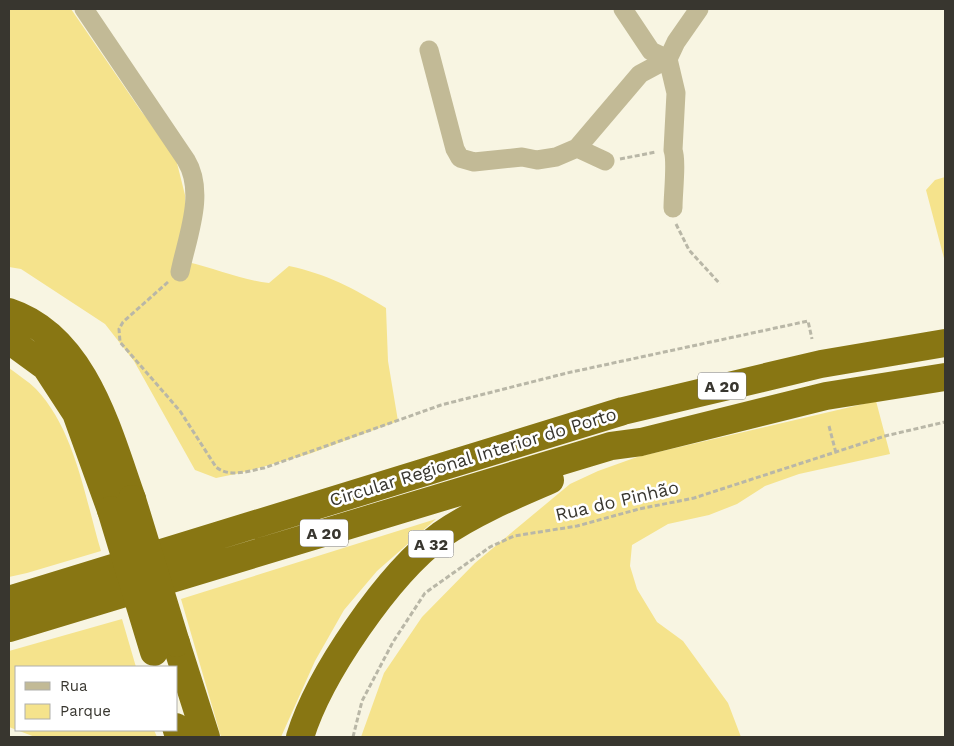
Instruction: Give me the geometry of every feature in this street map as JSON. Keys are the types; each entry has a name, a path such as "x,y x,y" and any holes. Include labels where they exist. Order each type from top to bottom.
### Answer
{"highway":[{"path":"9,312 22,317 57,341 90,388 163,654 169,666"},
{"path":"9,340 46,367 76,414 121,504"},
{"name":"Circular Regional Interior do Porto","path":"9,600 623,412 821,364 945,343"},
{"name":"Circular Regional Interior do Porto","path":"9,628 611,446 641,442 826,396 945,377"},
{"name":"A 32","path":"300,737 322,686 364,620 418,556 440,536 469,518 513,496 552,480 616,459 641,442"},
{"path":"178,683 206,737"}],"street":[{"path":"84,9 186,160 194,177 194,205 180,272"},
{"path":"623,9 651,51 668,59"},
{"path":"429,50 455,149 460,158 474,162 522,157 537,160 556,157 577,148 640,74 668,59 676,42 699,9"},
{"path":"668,59 676,93 673,150 676,157 672,183 673,208"},
{"path":"577,148 605,161"}],"path":[{"path":"605,161 673,150"},
{"path":"673,208 676,224 690,250 720,284"},
{"path":"180,272 123,322 119,329 120,342 180,411 216,467 223,473 235,474 264,468 441,405 567,373 808,320 812,339"},
{"name":"Rua do Pinhão","path":"353,737 362,700 393,642 425,593 490,547 514,536 577,526 639,508 694,498 885,436 945,422"},
{"path":"829,426 836,453"}],"green space":[{"path":"9,9 71,9 141,111 165,140 176,159 185,195 187,262 269,283 289,266 303,269 339,282 386,308 388,361 398,421 309,454 240,473 216,478 195,470 134,361 105,324 21,269 9,267"},
{"path":"945,177 945,262 926,190 935,180"},
{"path":"9,368 36,389 60,424 84,487 101,551 9,577"},
{"path":"876,401 890,454 799,474 765,486 737,504 709,515 668,524 632,545 630,566 637,589 657,622 683,641 728,703 741,737 361,737 384,673 422,617 475,563 570,484 598,471 637,457"},
{"path":"436,519 377,571 344,610 315,661 281,737 221,737 181,599"},
{"path":"122,619 136,666 15,666 15,730 9,727 9,651"},
{"path":"20,731 154,731 157,737 35,737"}]}
